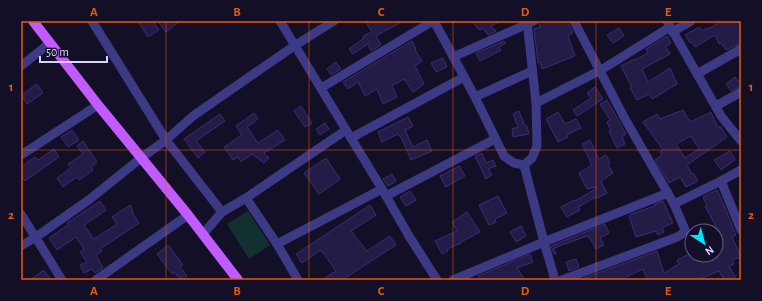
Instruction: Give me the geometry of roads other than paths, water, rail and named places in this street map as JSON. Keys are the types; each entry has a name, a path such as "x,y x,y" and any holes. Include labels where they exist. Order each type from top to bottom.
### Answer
{"main road":[{"path":"32,21 203,234 234,279"}],"street":[{"path":"92,21 166,140 222,212"},
{"path":"280,21 437,280"},
{"path":"21,246 90,199 166,140 193,116 294,46 334,21"},
{"path":"320,88 434,21 475,96 504,156 514,163 524,165"},
{"path":"562,280 664,242 683,233 685,230 674,204 625,119 601,70 574,21"},
{"path":"536,103 601,70 670,27 691,21"},
{"path":"453,57 529,22 536,103 537,146 532,158 524,165"},
{"path":"670,27 721,116 741,141"},
{"path":"21,66 50,43"},
{"path":"697,74 741,49"},
{"path":"475,96 532,70"},
{"path":"351,138 464,77"},
{"path":"716,106 741,92"},
{"path":"21,155 98,105"},
{"path":"203,234 222,212 246,198 346,130"},
{"path":"277,244 495,139"},
{"path":"524,165 555,280"},
{"path":"674,204 741,170"},
{"path":"721,181 741,230"},
{"path":"453,280 668,193"},
{"path":"246,198 277,244 298,280"},
{"path":"21,214 62,280"},
{"path":"96,280 188,215"}]}
